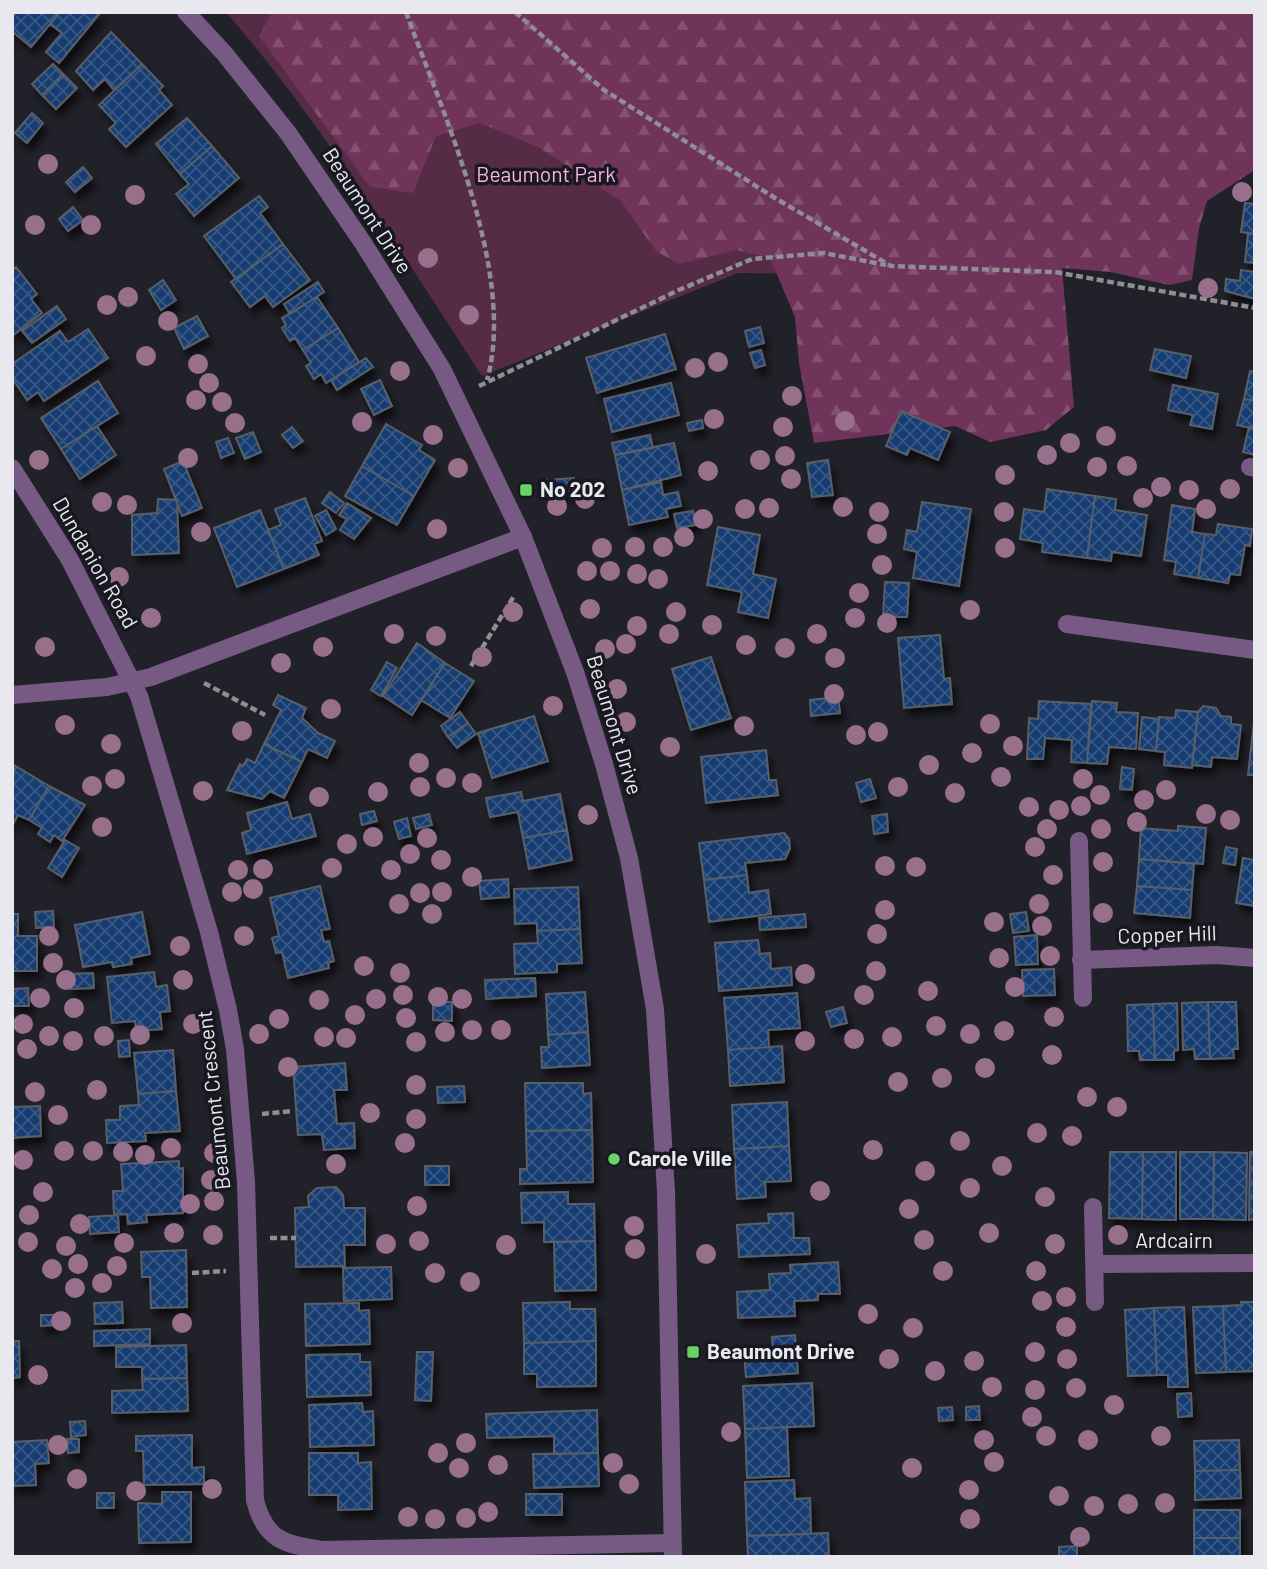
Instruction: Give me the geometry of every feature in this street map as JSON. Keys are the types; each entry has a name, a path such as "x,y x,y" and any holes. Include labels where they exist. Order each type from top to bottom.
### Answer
{"street":[{"name":"Beaumont Drive","path":"186,12 224,53 288,133 363,243 442,369 523,537 575,672 604,764 629,858 655,1009 661,1095 673,1550"},
{"name":"Dundanion Road","path":"12,468 64,548 133,682"},
{"path":"12,695 107,687 133,682 523,537"},
{"path":"1067,624 1255,650"},
{"name":"Beaumont Crescent","path":"133,682 209,932 236,1049 251,1277 255,1500 266,1528 285,1543 322,1550 673,1550"},
{"path":"1079,841 1083,998"},
{"name":"Copper Hill","path":"1081,960 1217,955 1255,958"},
{"path":"1093,1207 1095,1302"},
{"name":"Ardcairn","path":"1094,1264 1255,1263"}],"path":[{"path":"406,12 466,175 490,274 496,334 486,381"},
{"path":"515,12 604,90 775,198 891,266"},
{"path":"479,386 681,289 752,259 824,253 891,266 1055,272 1255,308"},
{"path":"471,666 514,596"},
{"path":"201,681 265,715"},
{"path":"261,1114 293,1111"},
{"path":"266,1238 296,1238"},
{"path":"192,1273 228,1271"}],"green space":[{"name":"Beaumont Park","path":"226,12 1255,12 1023,277 738,273 482,376 328,144 262,55"},
{"name":"Beaumont Park","path":"272,12 1255,12 1255,170 1207,201 1199,228 1192,280 1169,285 1111,272 1062,268 1074,407 1046,430 990,442 955,426 814,443 799,363 795,317 770,258 736,250 679,264 656,251 621,201 538,147 480,123 436,136 413,193 370,187 259,36"}],"building":[{"path":"12,12 60,12 31,47 12,31"},
{"path":"60,12 101,12 59,63 46,52 62,33 50,24"},
{"path":"111,32 142,64 114,90 105,79 93,90 76,71"},
{"path":"53,64 63,74 42,95 32,84"},
{"path":"142,64 163,86 159,90 172,105 126,147 109,129 116,123 99,105"},
{"path":"63,74 77,88 56,109 42,95"},
{"path":"32,113 43,123 27,143 15,133"},
{"path":"187,118 212,146 180,174 156,144"},
{"path":"212,146 239,178 194,216 176,194 189,184 180,174"},
{"path":"83,167 92,178 75,192 66,182"},
{"path":"259,196 268,207 260,213 283,244 236,279 204,236"},
{"path":"1245,203 1255,204 1255,234 1241,232"},
{"path":"73,207 83,220 68,231 59,219"},
{"path":"1248,233 1255,234 1255,263 1245,262"},
{"path":"283,244 310,280 273,307 265,296 250,307 231,282"},
{"path":"16,267 37,294 31,299 42,313 12,336 12,270"},
{"path":"1241,270 1255,272 1255,299 1225,291 1226,279 1240,281"},
{"path":"163,280 176,300 161,310 149,290"},
{"path":"318,282 324,292 290,314 284,304"},
{"path":"317,297 338,328 303,350 295,338 290,341 282,328 286,325 282,318"},
{"path":"57,306 66,319 32,343 22,331"},
{"path":"197,316 208,336 184,349 174,328"},
{"path":"760,327 764,343 749,347 745,331"},
{"path":"338,328 359,362 326,383 321,374 314,379 306,366 311,363 303,350"},
{"path":"88,329 108,358 44,401 38,392 27,400 12,378 12,364 60,331 68,342"},
{"path":"665,334 676,369 597,393 586,358"},
{"path":"1155,349 1191,356 1186,378 1150,370"},
{"path":"761,350 765,365 755,368 750,353"},
{"path":"366,358 373,367 337,390 331,380"},
{"path":"1250,371 1255,372 1255,401 1244,399"},
{"path":"380,380 392,406 374,415 361,389"},
{"path":"98,381 118,413 61,449 41,418"},
{"path":"671,383 679,415 612,432 604,399"},
{"path":"1173,385 1218,394 1212,429 1190,425 1193,415 1168,410"},
{"path":"1244,399 1255,401 1255,429 1237,425"},
{"path":"901,411 950,432 938,460 910,448 907,455 886,446"},
{"path":"702,420 703,428 689,431 687,423"},
{"path":"386,424 422,445 419,450 435,460 414,496 362,466"},
{"path":"97,426 116,455 80,479 61,449"},
{"path":"292,427 303,441 293,448 282,435"},
{"path":"1249,427 1255,429 1255,455 1243,452"},
{"path":"253,432 261,452 245,459 236,438"},
{"path":"650,435 653,448 615,455 612,443"},
{"path":"228,438 234,453 221,458 216,442"},
{"path":"674,443 681,475 622,490 615,455"},
{"path":"828,460 833,495 812,497 807,463"},
{"path":"183,461 202,508 182,516 164,469"},
{"path":"362,466 414,496 397,525 345,496"},
{"path":"574,478 575,492 548,493 547,480"},
{"path":"661,482 663,495 678,492 681,506 666,509 668,517 629,525 622,490"},
{"path":"1047,489 1095,496 1087,558 1042,552 1043,543 1020,539 1024,509 1044,512"},
{"path":"330,492 344,503 336,513 322,503"},
{"path":"1095,496 1116,499 1115,510 1147,515 1141,556 1112,552 1111,561 1087,558"},
{"path":"305,498 322,541 314,544 319,555 284,569 268,530 281,525 275,509"},
{"path":"158,499 177,500 179,553 132,555 132,515 157,513"},
{"path":"922,502 971,509 959,586 913,578 917,552 904,549 907,530 917,532"},
{"path":"347,503 371,518 354,539 340,530 347,519 339,515"},
{"path":"1172,505 1195,509 1192,532 1205,534 1198,578 1174,574 1176,562 1164,560"},
{"path":"260,510 284,569 237,587 214,528"},
{"path":"326,510 336,529 326,535 315,516"},
{"path":"693,511 696,525 677,528 674,514"},
{"path":"1218,524 1252,529 1250,546 1245,545 1240,575 1230,574 1228,583 1198,578 1205,534 1216,535"},
{"path":"718,527 760,535 753,574 776,579 768,618 738,612 742,592 707,585"},
{"path":"885,582 909,583 907,617 883,617"},
{"path":"940,635 944,679 950,678 952,704 904,708 898,638"},
{"path":"417,643 445,663 412,715 383,696"},
{"path":"711,657 731,718 691,730 672,669"},
{"path":"387,662 397,668 381,696 371,690"},
{"path":"445,663 474,681 450,718 421,700"},
{"path":"278,695 306,708 302,718 318,733 335,741 327,758 308,749 302,762 264,744 281,710 273,705"},
{"path":"838,697 840,713 811,716 810,700"},
{"path":"1039,701 1091,704 1087,763 1071,762 1072,740 1045,738 1043,759 1027,759 1029,718 1038,719"},
{"path":"1092,701 1117,703 1116,712 1138,713 1136,749 1109,747 1107,764 1087,763"},
{"path":"1203,706 1216,708 1221,716 1231,717 1231,724 1241,725 1237,759 1212,757 1211,767 1192,765 1198,712"},
{"path":"1176,710 1198,712 1192,768 1164,765 1165,752 1156,751 1159,717 1175,718"},
{"path":"460,712 468,723 448,737 441,726"},
{"path":"534,716 548,761 492,778 478,733"},
{"path":"1142,717 1159,719 1156,751 1139,749"},
{"path":"1254,722 1255,775 1248,775"},
{"path":"468,723 476,734 457,748 448,737"},
{"path":"264,744 302,762 284,798 270,791 262,799 227,790 240,764 243,766 247,759 255,763"},
{"path":"766,750 769,780 776,780 778,795 706,803 701,757"},
{"path":"14,765 49,786 29,820 18,815 12,826"},
{"path":"1122,767 1134,769 1132,790 1120,789"},
{"path":"870,779 876,798 861,802 856,783"},
{"path":"49,786 85,805 62,841 54,835 50,842 38,834 42,828 29,820"},
{"path":"521,792 523,801 560,794 567,830 523,838 518,812 490,817 486,798"},
{"path":"287,802 292,819 310,814 316,836 247,854 242,833 251,830 247,813"},
{"path":"374,811 377,821 362,825 360,814"},
{"path":"429,814 432,825 416,829 413,818"},
{"path":"887,814 888,832 874,834 872,816"},
{"path":"407,818 411,836 399,839 394,822"},
{"path":"1178,826 1206,828 1203,864 1139,859 1141,828 1178,831"},
{"path":"567,830 572,860 529,869 523,838"},
{"path":"784,833 789,839 790,849 785,859 745,863 747,875 704,880 699,843"},
{"path":"65,840 79,848 62,877 48,868"},
{"path":"1226,847 1237,849 1235,865 1223,863"},
{"path":"1243,858 1255,860 1255,906 1236,903"},
{"path":"1139,859 1194,864 1192,890 1137,886"},
{"path":"747,875 749,893 768,890 771,914 709,922 704,880"},
{"path":"508,879 509,897 481,899 479,881"},
{"path":"320,886 330,929 321,930 324,942 329,941 334,961 328,963 329,968 288,978 282,952 276,953 272,938 279,936 270,898"},
{"path":"1137,886 1192,890 1190,918 1134,913"},
{"path":"578,887 580,929 537,931 537,923 515,924 514,889"},
{"path":"53,911 54,927 36,928 35,912"},
{"path":"142,912 150,954 131,958 132,964 113,967 112,962 83,967 75,925"},
{"path":"1026,912 1029,931 1013,933 1010,914"},
{"path":"12,914 18,914 18,936 37,936 37,971 12,971"},
{"path":"805,914 806,927 760,930 759,918"},
{"path":"580,929 582,963 557,964 557,972 515,974 514,944 538,943 537,931"},
{"path":"1037,935 1038,964 1016,965 1014,937"},
{"path":"758,940 760,954 770,953 771,969 791,967 792,985 719,991 715,943"},
{"path":"1054,969 1055,995 1023,996 1022,970"},
{"path":"154,972 156,987 167,985 170,1011 160,1012 162,1029 136,1031 135,1021 112,1023 107,977"},
{"path":"93,973 94,988 70,989 70,974"},
{"path":"535,978 536,996 486,999 485,980"},
{"path":"28,988 29,1006 12,1006 12,989"},
{"path":"585,992 588,1032 548,1035 546,994"},
{"path":"797,993 800,1028 768,1030 769,1047 728,1050 724,998"},
{"path":"433,1002 452,1002 452,1021 433,1020"},
{"path":"1208,1002 1236,1002 1238,1049 1233,1049 1234,1058 1210,1059"},
{"path":"1208,1002 1210,1059 1195,1059 1194,1049 1183,1050 1182,1003"},
{"path":"1177,1003 1178,1050 1174,1051 1174,1060 1155,1060 1153,1004"},
{"path":"1153,1004 1155,1060 1140,1060 1139,1051 1128,1051 1127,1005"},
{"path":"843,1007 847,1023 831,1027 826,1012"},
{"path":"588,1032 590,1065 542,1068 541,1047 549,1047 548,1035"},
{"path":"129,1040 130,1056 119,1057 118,1041"},
{"path":"782,1046 784,1082 730,1086 728,1050"},
{"path":"173,1050 176,1091 138,1094 134,1053"},
{"path":"345,1063 347,1090 334,1090 337,1124 354,1123 355,1148 324,1150 322,1134 298,1135 293,1067"},
{"path":"525,1083 583,1083 583,1094 591,1093 592,1130 526,1131"},
{"path":"464,1086 465,1102 438,1103 437,1087"},
{"path":"176,1091 180,1131 145,1133 146,1141 107,1143 106,1120 120,1120 120,1106 139,1105 138,1094"},
{"path":"787,1102 789,1146 734,1149 732,1105"},
{"path":"40,1106 41,1136 12,1138 12,1107"},
{"path":"592,1130 593,1182 520,1184 520,1169 527,1169 526,1131"},
{"path":"789,1146 791,1181 765,1182 766,1197 737,1199 734,1149"},
{"path":"1110,1152 1143,1152 1142,1219 1109,1218"},
{"path":"1143,1152 1176,1152 1176,1220 1142,1219"},
{"path":"1180,1152 1214,1152 1213,1219 1180,1219"},
{"path":"1214,1152 1247,1153 1246,1220 1213,1219"},
{"path":"1250,1152 1255,1152 1255,1219 1249,1220"},
{"path":"179,1161 179,1169 183,1168 183,1213 146,1215 147,1222 128,1224 127,1214 114,1215 113,1191 123,1191 121,1164"},
{"path":"425,1166 449,1166 449,1185 425,1185"},
{"path":"336,1187 343,1195 344,1208 365,1208 365,1245 344,1245 345,1266 296,1267 295,1208 309,1207 308,1196 317,1188"},
{"path":"568,1192 568,1204 594,1204 595,1241 544,1242 544,1222 522,1223 521,1193"},
{"path":"793,1213 794,1238 809,1238 810,1254 739,1257 737,1225 769,1223 768,1214"},
{"path":"118,1215 119,1232 90,1234 89,1217"},
{"path":"595,1241 596,1290 555,1291 554,1242"},
{"path":"186,1250 187,1307 151,1308 150,1277 142,1277 141,1252"},
{"path":"838,1262 840,1294 818,1294 818,1300 794,1301 795,1316 738,1318 737,1292 770,1290 769,1274 791,1273 790,1265"},
{"path":"391,1267 392,1299 344,1301 343,1268"},
{"path":"122,1302 123,1323 95,1324 94,1303"},
{"path":"570,1302 570,1309 595,1309 596,1341 524,1343 523,1303"},
{"path":"1241,1302 1255,1302 1255,1371 1226,1372 1223,1306 1241,1305"},
{"path":"359,1303 359,1311 369,1310 370,1344 306,1346 305,1304"},
{"path":"1223,1306 1226,1372 1196,1373 1193,1307"},
{"path":"1184,1307 1188,1387 1168,1387 1168,1375 1157,1375 1154,1308"},
{"path":"1154,1308 1157,1375 1128,1376 1125,1310"},
{"path":"41,1315 56,1315 56,1325 41,1326"},
{"path":"150,1329 150,1344 94,1346 94,1331"},
{"path":"795,1335 798,1373 746,1377 744,1354 773,1351 772,1337"},
{"path":"12,1341 19,1341 20,1377 12,1378"},
{"path":"596,1341 596,1386 537,1387 537,1374 524,1374 524,1343"},
{"path":"186,1345 187,1378 142,1379 142,1367 116,1367 116,1347"},
{"path":"417,1352 433,1352 431,1401 415,1400"},
{"path":"360,1354 360,1362 370,1362 371,1395 307,1397 306,1355"},
{"path":"187,1378 188,1411 112,1413 112,1391 143,1390 142,1379"},
{"path":"812,1383 814,1426 745,1429 743,1386"},
{"path":"1191,1393 1192,1416 1178,1417 1177,1394"},
{"path":"362,1403 363,1412 373,1411 374,1445 310,1447 309,1405"},
{"path":"979,1406 980,1420 966,1420 966,1407"},
{"path":"952,1407 953,1420 939,1421 938,1408"},
{"path":"597,1410 598,1453 554,1454 554,1436 487,1438 486,1414"},
{"path":"85,1421 86,1435 71,1437 70,1422"},
{"path":"787,1427 789,1476 747,1478 745,1429"},
{"path":"192,1435 192,1468 204,1467 204,1484 144,1485 143,1451 136,1451 136,1436"},
{"path":"67,1439 79,1439 79,1452 68,1453"},
{"path":"47,1440 49,1463 35,1464 36,1485 12,1486 12,1442"},
{"path":"1239,1440 1240,1470 1195,1471 1194,1441"},
{"path":"309,1453 358,1453 358,1463 371,1462 372,1509 338,1510 338,1495 309,1495"},
{"path":"598,1453 599,1486 534,1488 533,1454"},
{"path":"1240,1470 1241,1498 1195,1500 1195,1471"},
{"path":"794,1480 795,1499 810,1498 811,1534 747,1536 745,1482"},
{"path":"162,1492 191,1492 191,1542 139,1543 138,1503 162,1504"},
{"path":"97,1493 114,1493 114,1508 97,1508"},
{"path":"526,1494 562,1494 562,1515 526,1515"},
{"path":"1194,1510 1240,1510 1240,1538 1194,1538"},
{"path":"828,1533 829,1557 748,1557 747,1536"},
{"path":"1194,1538 1240,1538 1240,1557 1194,1557"},
{"path":"1077,1546 1077,1557 1059,1557 1059,1547"}],"place":[{"name":"No 202","path":"526,490"},
{"name":"Carole Ville","path":"614,1159"},
{"name":"Beaumont Drive","path":"693,1352"}]}
